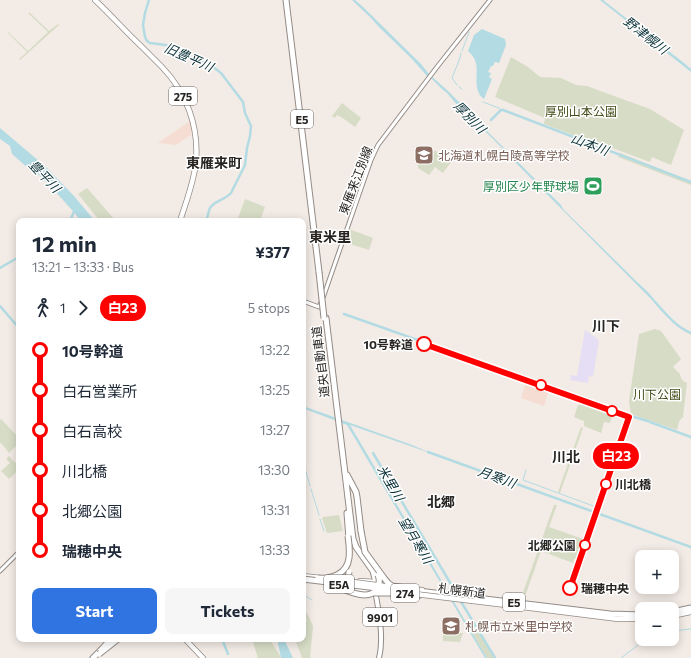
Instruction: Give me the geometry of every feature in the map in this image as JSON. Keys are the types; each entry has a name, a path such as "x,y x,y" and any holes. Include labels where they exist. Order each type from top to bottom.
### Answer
{"highway":[{"name":"275","path":"97,0 163,68 178,86 188,105 196,136 196,162 193,182 182,218"},
{"name":"道央自動車道","path":"287,0 344,470"},
{"name":"E5","path":"344,470 348,507 348,534 351,553 348,579 350,584 353,588 360,592 367,593 416,591"},
{"name":"E5","path":"344,470 356,492 365,552 388,583 416,591 627,617 635,616"},
{"path":"348,507 355,545 372,568 375,587"},
{"path":"306,580 362,595 368,595 374,592 378,586 379,578 377,572 364,553 361,532"},
{"path":"306,579 331,578 343,571 348,564 349,558 348,534"},
{"name":"札幌新道","path":"306,579 425,590 618,619"},
{"name":"E5A","path":"306,579 416,591"},
{"path":"338,581 375,587 407,595 426,596"},
{"name":"札幌新道","path":"338,581 426,596 473,598 607,611"},
{"path":"330,582 375,587"},
{"path":"416,591 425,590"},
{"path":"679,611 690,609"},
{"path":"607,611 635,615"},
{"path":"618,619 635,617"},
{"path":"96,657 112,642"},
{"path":"188,642 203,658"}],"main road":[{"name":"東雁来江別線","path":"306,302 319,307 374,152 385,135 489,1"},
{"path":"0,572 16,556"},
{"name":"9901","path":"375,587 383,641 380,658"}],"shaded area":[{"path":"190,121 192,134 176,145 158,143"},
{"path":"585,330 599,340 593,377 589,376 588,383 570,380 571,375 577,376"},
{"path":"526,382 549,390 544,406 521,398"}],"green space":[{"path":"29,12 49,31 58,24 59,25 20,60 19,59 27,52 8,32 28,51 48,32 29,14"},
{"name":"厚別山本公園","path":"511,57 528,67 540,77 561,78 576,85 587,86 650,109 684,130 671,165 652,157 650,162 544,124 545,118 495,97"},
{"path":"342,103 361,118 355,127 337,115 335,118 332,116"},
{"path":"435,150 451,162 443,173 435,167 429,175 418,168 418,165 425,155 430,157"},
{"path":"620,153 691,181 691,185 618,157"},
{"path":"87,188 113,218 98,218 78,194"},
{"path":"245,199 265,207 261,218 238,218"},
{"path":"349,229 373,238 369,250 344,242"},
{"name":"川下公園","path":"655,329 661,331 681,359 673,367 680,374 682,380 687,383 683,417 679,421 677,430 631,414 629,401 639,334"},
{"path":"582,404 613,414 610,423 604,422 601,433 584,426 584,421 574,417 578,405"},
{"path":"1,419 16,435 16,446 9,453 0,442"},
{"path":"581,427 583,428 560,493 558,492"},
{"path":"9,456 16,464 16,472 9,479 1,471 10,463 6,459"},
{"name":"北郷公園","path":"554,505 557,505 549,527 586,540 579,561 574,559 573,563 541,551 523,602 520,601"},
{"path":"339,515 343,531 327,533 322,518"},
{"path":"306,611 313,626 310,658 302,658 296,642 306,642"},
{"path":"472,621 494,658 487,658 469,628"},
{"path":"444,632 463,633 460,642 443,641"},
{"path":"253,642 272,642 281,658 258,658"}],"water":[{"path":"352,0 355,0 362,6 421,64 429,74 483,126 485,125 485,129 561,205 563,209 647,291 657,303 656,304 485,131 479,128 475,121 472,120 470,116 458,106 447,93 427,76 412,59"},
{"name":"野津幌川","path":"600,0 603,0 684,63 691,69 691,72"},
{"path":"482,29 505,39 506,45 499,63 495,62 488,72 491,73 489,77 492,79 484,99 478,91 475,61 473,56 468,51 474,35"},
{"name":"豊平川","path":"0,128 46,167 92,218 79,218 52,188 36,172 29,169 12,154 10,146 0,139"},
{"name":"望月寒川","path":"306,407 433,454 350,425 487,658 485,658 347,425 306,409"},
{"path":"278,642 285,642 293,658 281,658"}],"waterway":[{"name":"旧豊平川","path":"149,0 143,25 147,41 150,43 166,45 180,56 196,59 213,67 221,73 243,102 245,113 251,126 245,165 231,193 212,206 207,218"},
{"path":"462,51 469,32"},
{"path":"460,58 461,53"},
{"path":"457,85 452,78 460,58"},
{"path":"483,102 501,110"},
{"name":"山本川","path":"491,120 501,110 503,110 691,182"},
{"path":"71,218 75,209"},
{"path":"0,268 16,259"},
{"name":"厚別川","path":"655,302 676,324 691,333"},
{"path":"0,306 16,325"},
{"path":"344,314 628,414"},
{"path":"631,416 648,421"},
{"path":"650,422 691,437"},
{"name":"月寒川","path":"428,452 691,547"},
{"name":"米里川","path":"373,453 458,596"},
{"path":"526,470 523,480 596,507"},
{"path":"306,472 310,486"},
{"path":"311,489 319,515"},
{"path":"320,519 324,531"},
{"path":"306,597 312,600"},
{"name":"米里川","path":"460,600 495,658"},
{"path":"679,630 691,629"},
{"path":"223,642 228,654"},
{"path":"621,658 637,646"}],"bus line":[{"name":"白23","path":"424,344 629,417 570,588"}],"place":[{"name":"北海道札幌白陵高等学校","path":"424,155"},
{"name":"厚別区少年野球場","path":"593,186"},
{"name":"10号幹道","path":"424,344"},
{"name":"川北橋","path":"606,484"},
{"name":"北郷公園","path":"585,545"},
{"name":"瑞穂中央","path":"570,588"},
{"name":"札幌市立米里中学校","path":"451,626"}],"district":[{"name":"東雁来町","path":"214,162"},
{"name":"東米里","path":"330,236"},
{"name":"川下","path":"606,325"},
{"name":"川北","path":"566,456"},
{"name":"北郷","path":"441,501"}]}
